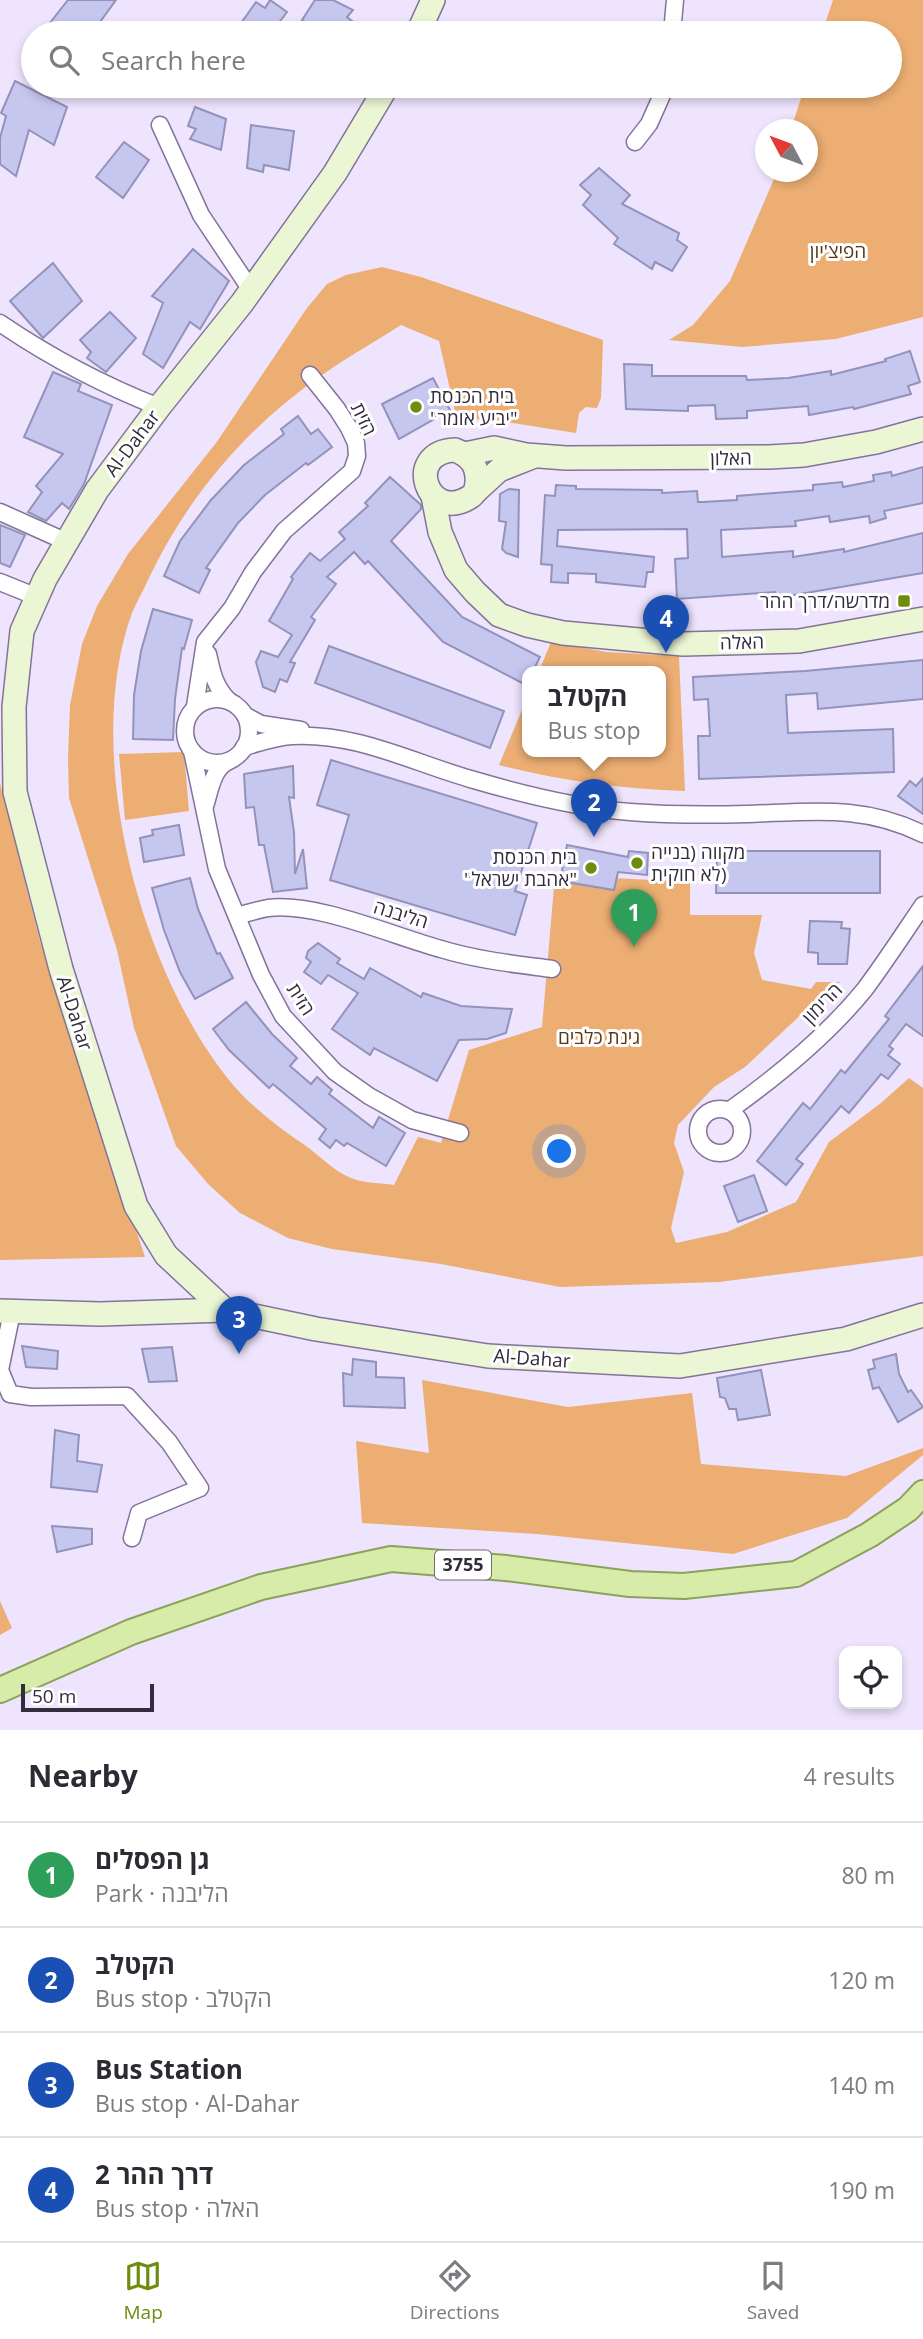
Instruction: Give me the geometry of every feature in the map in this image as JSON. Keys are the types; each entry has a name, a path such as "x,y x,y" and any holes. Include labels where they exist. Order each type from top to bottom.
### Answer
{"main road":[{"name":"3755","path":"0,1690 131,1632 261,1587 391,1559 506,1568 630,1584 684,1586 796,1574 869,1535 908,1509 923,1493"}],"street":[{"path":"424,21 433,0"},
{"path":"426,21 439,0"},
{"path":"673,21 676,0"},
{"name":"Al-Dahar","path":"380,98 335,173 251,290 97,490 37,597 22,631 14,707 15,792 57,956 136,1206 166,1255 225,1310 316,1329 488,1356 680,1366 846,1339 923,1315"},
{"path":"635,142 649,124 661,98"},
{"path":"160,125 201,215 251,290"},
{"path":"0,323 28,342 117,390 159,407"},
{"name":"הזית","path":"195,706 205,642 232,608 253,572 284,531 352,471 357,456 356,443 337,408 310,375"},
{"name":"האלון","path":"466,454 494,448 537,456 623,459 804,455 876,442 923,429"},
{"path":"456,570 456,518 474,494 477,472 474,463 466,454 455,450 446,451 432,459 425,470 425,479 433,496 454,503 474,494"},
{"name":"האלון","path":"474,494 499,470 537,456"},
{"name":"האלה","path":"433,496 440,532 456,570 475,592 499,615 563,633 650,643 799,641 923,619"},
{"path":"0,512 67,542"},
{"path":"0,582 37,597"},
{"path":"205,642 219,691 239,707 250,727 249,738 239,753 222,764 215,776 205,806"},
{"path":"229,701 210,700 195,706 186,726 186,737 191,751 206,762 218,764 239,753 289,736 319,737 372,744 424,765 475,781 576,804 628,812 716,815 825,810 855,812 923,834"},
{"path":"246,716 261,724 306,730 319,737"},
{"name":"הזית","path":"191,751 217,869 261,975 283,1016 335,1072 369,1096 412,1120 460,1133"},
{"name":"הרימון","path":"730,1110 775,1078 832,1025 864,989 923,905"},
{"name":"הליבנה","path":"237,916 270,908 306,911 383,930 441,949 552,969"},
{"path":"132,1538 139,1514 200,1488 169,1442 127,1396 31,1397 10,1394 0,1370 6,1312 100,1314 225,1310"}],"green space":[{"name":"הפיצ'יון","path":"833,0 923,0 923,317 836,339 742,347 669,340 693,325 730,281 773,182 818,182 818,119 794,119 801,98 902,98 902,21 826,21"},
{"name":"גינת כלבים","path":"382,267 421,277 603,340 601,398 597,408 586,407 579,413 576,433 487,419 457,420 439,341 401,325 322,375 269,417 222,465 182,519 132,613 118,669 113,730 117,794 129,860 147,924 171,985 201,1040 234,1086 250,1103 333,1168 356,1180 394,1185 418,1137 441,1143 469,1050 542,1027 555,875 690,882 690,915 762,915 754,953 762,980 811,989 816,982 840,982 745,1067 714,1087 678,1125 674,1143 684,1172 671,1228 676,1243 727,1232 796,1202 829,1142 909,1078 923,1088 923,1256 719,1282 560,1287 441,1264 332,1249 288,1238 240,1213 208,1184 176,1146 134,1028 117,950 69,798 70,705 82,644 97,606 128,554 216,443 307,308 327,284 346,275"},
{"path":"551,642 607,652 679,656 685,791 591,783 499,765 522,710 522,757 666,757 666,666 541,666"},
{"path":"184,752 189,811 125,820 119,754"},
{"path":"0,783 40,941 145,1257 0,1260"},
{"path":"422,1380 568,1407 692,1393 701,1464 846,1476 923,1448 923,1455 847,1518 733,1554 537,1534 362,1523 356,1441 429,1453"},
{"path":"0,1601 12,1628 0,1635"}],"building":[{"path":"68,0 116,0 101,21 51,21"},
{"path":"270,0 287,12 280,21 243,21 256,2 265,8"},
{"path":"315,0 333,0 353,10 347,17 352,21 302,20"},
{"path":"15,81 21,84 21,98 49,98 67,107 54,145 29,130 16,176 0,164 0,138 6,116 1,113"},
{"path":"195,107 226,119 221,150 190,139 196,129 188,126"},
{"path":"251,125 294,131 289,170 264,165 263,172 247,168"},
{"path":"124,142 149,160 123,198 96,177"},
{"path":"599,168 630,195 622,204 679,233 677,240 687,247 672,271 655,262 652,269 614,244 618,238 583,205 591,195 580,185"},
{"path":"193,249 229,281 200,329 190,322 163,368 143,354 163,303 152,296"},
{"path":"53,263 82,301 43,338 10,301"},
{"path":"110,312 136,338 106,372 87,358 91,352 80,340"},
{"path":"910,351 920,382 908,386 911,394 854,409 853,407 809,415 808,406 747,411 747,418 716,419 715,405 688,406 688,411 626,409 624,364 652,365 652,376 746,376 747,380 788,378 831,371 831,375 886,361 885,359"},
{"path":"53,372 81,384 78,391 112,405 84,484 69,509 62,503 46,521 28,512 42,492 36,486 63,454 24,437"},
{"name":"בית הכנסת \"יביע אומר\"","path":"433,378 450,410 399,439 382,404"},
{"path":"298,416 311,434 318,429 332,447 308,465 306,463 265,495 238,523 206,568 210,570 199,593 164,576 180,541 211,500 244,465 284,434 281,429"},
{"path":"923,467 923,503 884,511 886,518 870,523 869,516 830,522 829,516 795,521 796,526 721,530 722,557 793,551 793,557 844,549 844,552 923,533 923,573 776,597 775,592 677,599 675,559 688,558 687,529 558,530 557,546 654,557 653,572 647,572 645,587 596,582 596,574 568,573 568,583 551,582 552,565 541,564 545,495 555,496 556,485 576,486 576,489 662,490 662,493 697,491 698,502 703,502 737,500 737,496 813,490 813,485 842,482 843,487 874,481 873,475 891,472 892,476"},
{"path":"390,477 421,505 421,509 391,541 462,617 540,657 536,666 522,666 522,683 443,642 368,561 365,564 354,552 327,577 336,584 311,617 315,620 290,662 295,663 287,682 280,679 275,692 263,687 256,662 261,651 278,657 292,635 269,621 293,579 291,577 310,553 320,561 345,539 339,532 368,506 365,503"},
{"path":"509,489 519,490 518,557 502,549 506,522 499,521 500,494"},
{"path":"0,525 25,535 10,567 0,563"},
{"path":"153,609 192,620 184,649 182,648 173,740 133,739 134,695 141,651"},
{"path":"329,646 504,711 490,748 315,683"},
{"path":"923,660 923,699 818,709 817,693 786,695 788,733 893,729 894,772 699,779 698,736 710,736 708,699 694,700 693,677 805,671"},
{"path":"331,760 537,823 515,891 527,895 515,935 330,880 349,815 317,805"},
{"path":"293,766 294,798 289,797 294,832 295,874 303,849 307,888 273,892 264,845 259,845 254,807 246,808 244,774"},
{"path":"923,778 923,814 898,796 910,781 916,786"},
{"path":"179,825 184,855 144,862 140,838 153,835 152,830"},
{"name":"בית הכנסת \"אהבת ישראל\"","path":"567,845 628,857 629,851 648,853 647,875 618,872 614,890 560,881"},
{"path":"717,851 880,851 880,893 716,893"},
{"path":"190,878 198,909 217,954 220,953 233,978 195,999 180,972 152,888"},
{"path":"810,921 842,922 841,928 850,929 847,964 818,964 818,953 808,952"},
{"path":"318,943 340,959 337,963 364,979 370,968 421,997 423,993 461,1006 512,1009 506,1033 487,1039 459,1040 437,1081 374,1048 370,1055 332,1029 358,993 328,975 321,984 304,972 311,962 306,958 308,951"},
{"path":"923,966 923,1036 906,1024 889,1046 893,1049 888,1055 900,1064 888,1079 881,1074 849,1113 841,1106 796,1159 803,1164 786,1185 757,1161 803,1103 810,1109 841,1070 845,1073 889,1019 885,1016"},
{"path":"246,1002 272,1034 297,1058 290,1066 311,1084 317,1077 332,1090 329,1094 373,1128 379,1117 405,1133 386,1166 347,1143 344,1146 336,1140 330,1148 319,1139 326,1129 273,1084 269,1088 229,1050 213,1029"},
{"path":"754,1175 767,1211 738,1222 724,1186"},
{"path":"22,1346 58,1351 57,1369 26,1367"},
{"path":"172,1347 177,1381 149,1382 142,1349"},
{"path":"896,1354 899,1374 908,1392 911,1390 923,1407 898,1422 879,1387 873,1389 868,1370 875,1368 873,1360"},
{"path":"353,1359 376,1362 376,1377 404,1378 405,1408 344,1406 343,1373 352,1375"},
{"path":"761,1370 770,1415 738,1420 736,1409 729,1409 725,1398 720,1397 717,1378"},
{"path":"55,1430 79,1435 77,1461 102,1465 97,1492 51,1487"},
{"path":"52,1526 92,1529 92,1544 57,1552"}],"place":[{"name":"בית הכנסת \"יביע אומר\"","path":"416,407"},
{"name":"מדרשה/דרך ההר","path":"904,601"},
{"name":"דרך ההר 2","path":"666,653"},
{"name":"הקטלב","path":"594,837"},
{"name":"מקווה (בנייה לא חוקית)","path":"637,863"},
{"name":"בית הכנסת \"אהבת ישראל\"","path":"591,868"},
{"name":"גן הפסלים","path":"634,947"},
{"name":"Bus Station","path":"239,1354"}]}
